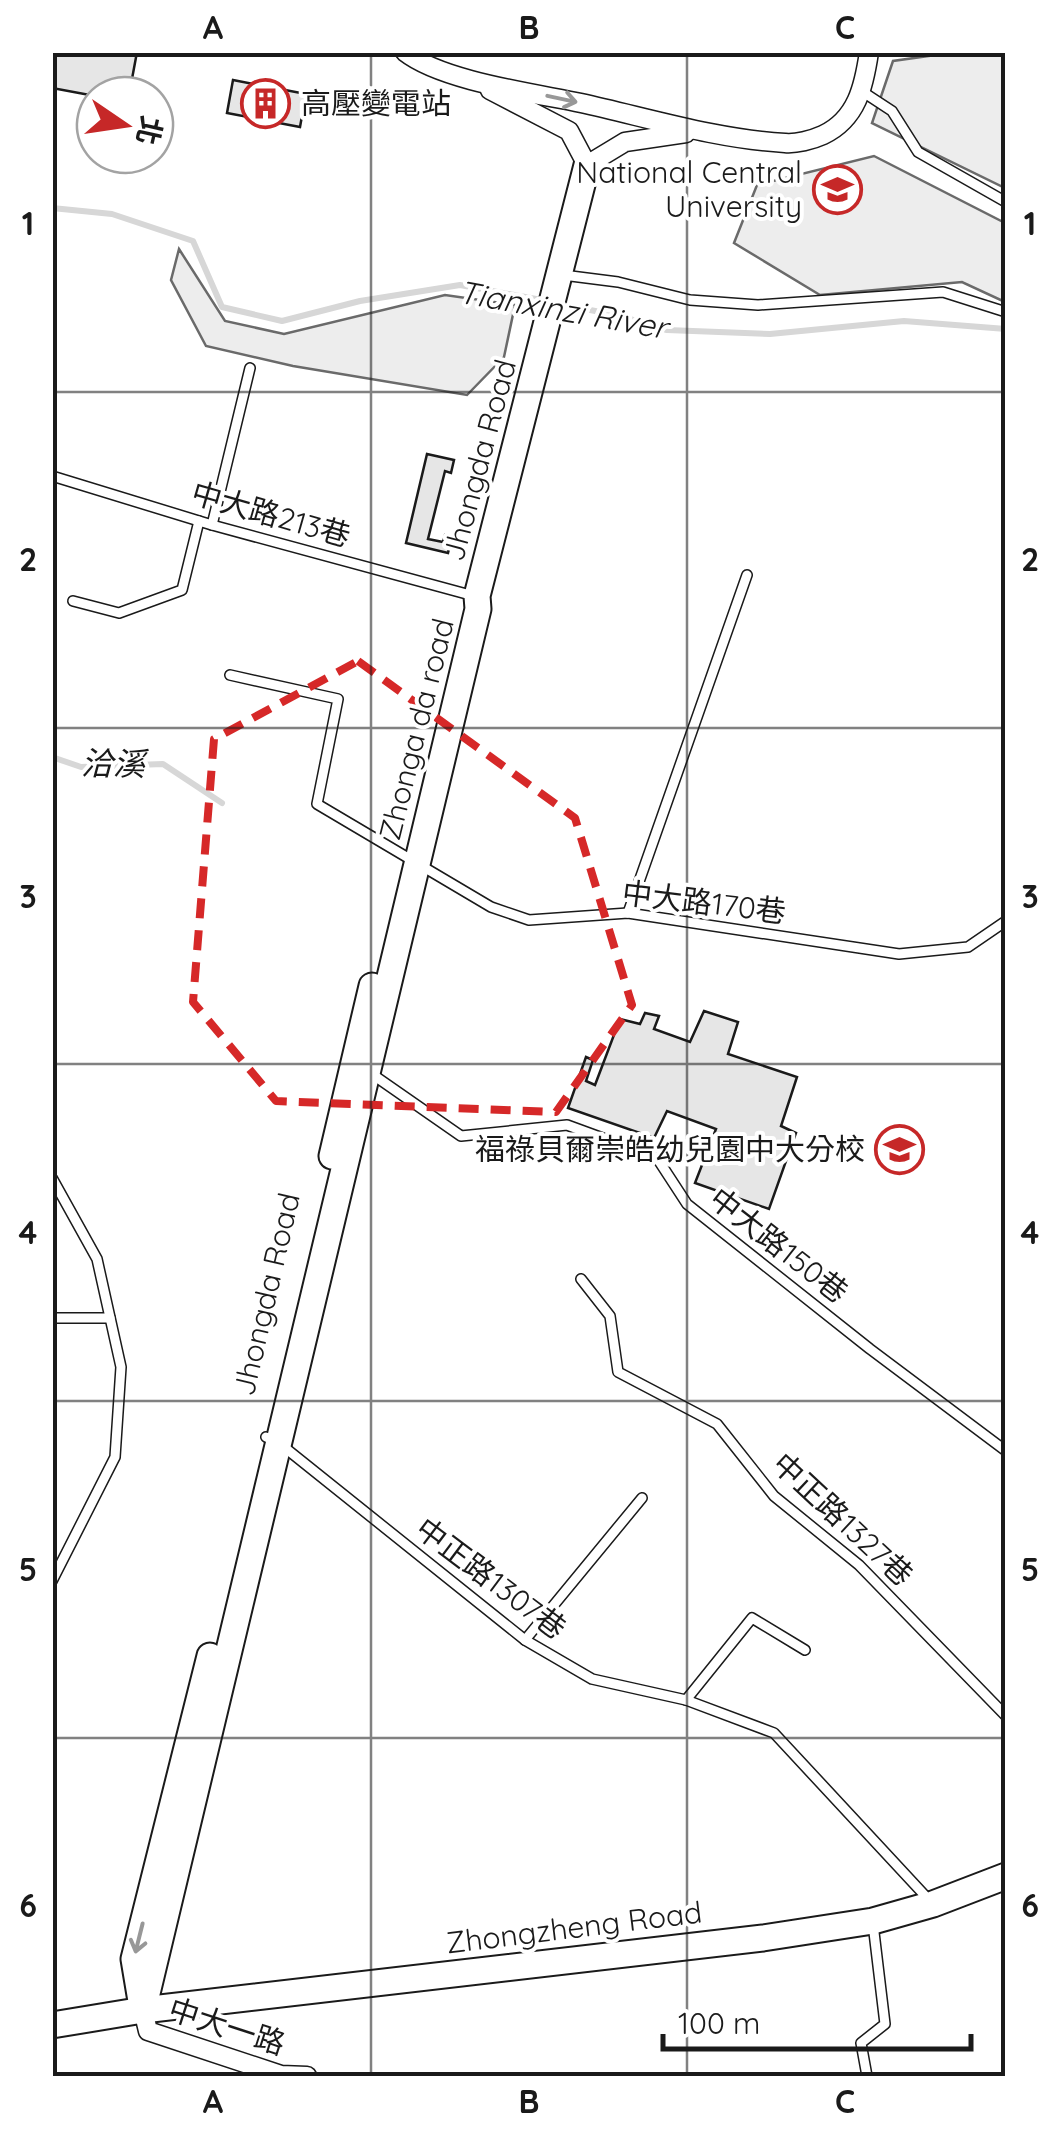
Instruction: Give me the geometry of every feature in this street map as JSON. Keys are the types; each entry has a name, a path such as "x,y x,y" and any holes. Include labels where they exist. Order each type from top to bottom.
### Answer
{"street":[{"path":"404,52 413,59 467,78 696,131 791,144 823,135 846,118 863,92 869,52"},
{"path":"467,78 568,131 587,165 625,142 696,131"},
{"name":"Jhongda Road","path":"143,2010 272,1440 410,861 478,609 477,596 587,165"},
{"name":"Zhongzheng Road","path":"52,2026 143,2010 764,1938 873,1921 933,1904 1006,1876"},
{"name":"中大一路","path":"143,2010 148,2031 281,2074 308,2076"}],"lane":[{"path":"863,92 892,111 918,152 1006,202"},
{"path":"559,280 618,282 690,300 758,305 943,292 1006,312"},
{"path":"212,525 250,368"},
{"name":"中大路213巷","path":"52,476 212,525 477,596"},
{"path":"72,601 119,613 182,590 199,521"},
{"path":"628,914 747,575"},
{"name":"中大路170巷","path":"230,675 338,699 317,804 490,907 528,920 628,914 899,954 968,947 1006,921"},
{"name":"中大路150巷","path":"361,1068 461,1136 567,1125 657,1158 687,1204 1006,1451"},
{"path":"52,1178 56,1192 97,1259 121,1367 115,1457 52,1582"},
{"name":"中正路1327巷","path":"581,1278 610,1316 618,1372 717,1424 774,1496 859,1565 1006,1716"},
{"path":"52,1318 110,1318"},
{"name":"中正路1307巷","path":"272,1440 525,1640 592,1679 686,1700 774,1733 933,1904"},
{"path":"525,1640 642,1498"},
{"path":"686,1700 752,1618 806,1650"},
{"path":"866,2076 861,2043 885,2024 873,1921"}],"highlighted area":[{"path":"358,661 575,818 632,1005 556,1112 276,1101 193,1002 214,739"}],"shaded area":[{"path":"957,52 1005,57 1005,188 872,123 893,61"},
{"path":"874,156 1005,223 1005,302 962,282 820,295 734,243 757,185"},
{"path":"179,249 225,321 284,334 445,295 515,305 504,357 467,395 293,366 206,346 171,280"}],"building":[{"path":"52,52 137,52 133,75 75,75 75,92 52,88"},
{"name":"高壓變電站","path":"233,80 306,94 300,127 227,113"},
{"path":"427,454 454,460 451,473 445,471 428,539 443,542 445,535 452,536 448,553 406,543"},
{"path":"704,1011 738,1022 728,1054 797,1077 781,1126 796,1133 769,1209 695,1183 716,1129 667,1111 654,1138 568,1108 586,1057 593,1060 586,1081 595,1085 620,1019 640,1024 645,1013 659,1016 654,1029 690,1042"}],"waterway":[{"name":"Tianxinzi River","path":"52,208 112,214 193,241 222,307 282,321 360,301 460,285 547,301"},
{"name":"Tianxinzi River","path":"559,304 667,330 770,334 904,321 1006,329"},
{"name":"洽溪","path":"52,757 81,767 163,764 222,803"}],"place":[{"name":"高壓變電站","path":"266,103"},
{"name":"National Central University","path":"837,189"},
{"name":"福祿貝爾崇皓幼兒園中大分校","path":"900,1149"}]}
